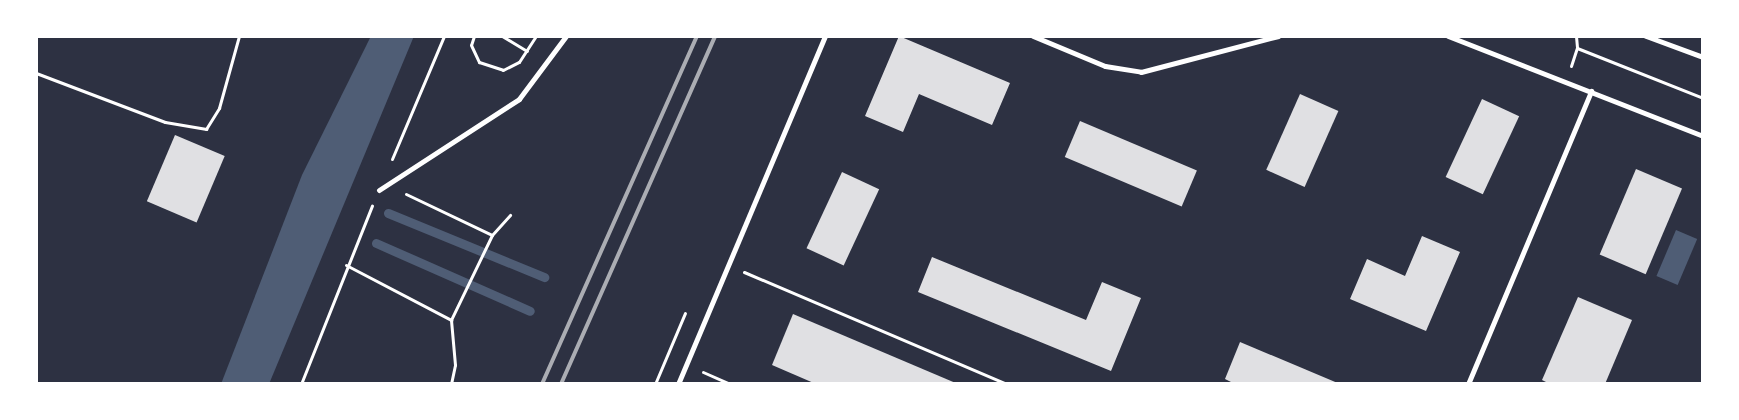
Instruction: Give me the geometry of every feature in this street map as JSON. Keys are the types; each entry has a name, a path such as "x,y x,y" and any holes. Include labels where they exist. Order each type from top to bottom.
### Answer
{"street":[{"path":"379,190 519,99 566,36"},
{"path":"678,384 825,36"},
{"path":"1033,36 1105,66 1141,72 1278,36"},
{"path":"1448,36 1703,136"},
{"path":"1646,36 1703,57"},
{"path":"1468,384 1591,91"}],"path":[{"path":"36,73 165,122 206,129 220,108 239,36"},
{"path":"301,384 346,265 444,36"},
{"path":"474,36 471,45 474,54 492,69 519,62 528,51 536,36"},
{"path":"502,36 528,51"},
{"path":"1135,36 1153,36"},
{"path":"1576,36 1577,48 1703,98"},
{"path":"393,182 410,198 492,235"},
{"path":"451,384 455,365 451,320 492,235 510,215"},
{"path":"346,265 451,320"},
{"path":"727,265 1007,384"},
{"path":"685,365 730,384"}],"water":[{"path":"371,36 414,36 269,384 221,384 302,175"},
{"path":"1676,230 1697,239 1678,285 1656,276"}],"building":[{"path":"899,36 1010,83 992,125 919,94 903,132 865,116"},
{"path":"1300,94 1338,111 1305,187 1266,170"},
{"path":"1482,99 1519,116 1483,194 1446,177"},
{"path":"1080,121 1197,171 1182,207 1065,157"},
{"path":"175,135 225,156 197,222 147,201"},
{"path":"1636,169 1682,189 1646,274 1600,255"},
{"path":"842,172 879,189 844,265 807,248"},
{"path":"1422,236 1460,252 1426,331 1350,299 1367,259 1405,276"},
{"path":"932,257 1086,320 1102,282 1141,298 1111,371 918,292"},
{"path":"1578,297 1632,320 1605,384 1550,384 1542,380"},
{"path":"793,314 958,384 816,384 772,365"},
{"path":"1240,342 1340,384 1235,384 1225,379"}],"waterway":[{"path":"388,213 544,277"},
{"path":"376,243 530,311"}],"railway":[{"path":"542,384 697,36"},
{"path":"561,384 715,36"}]}
